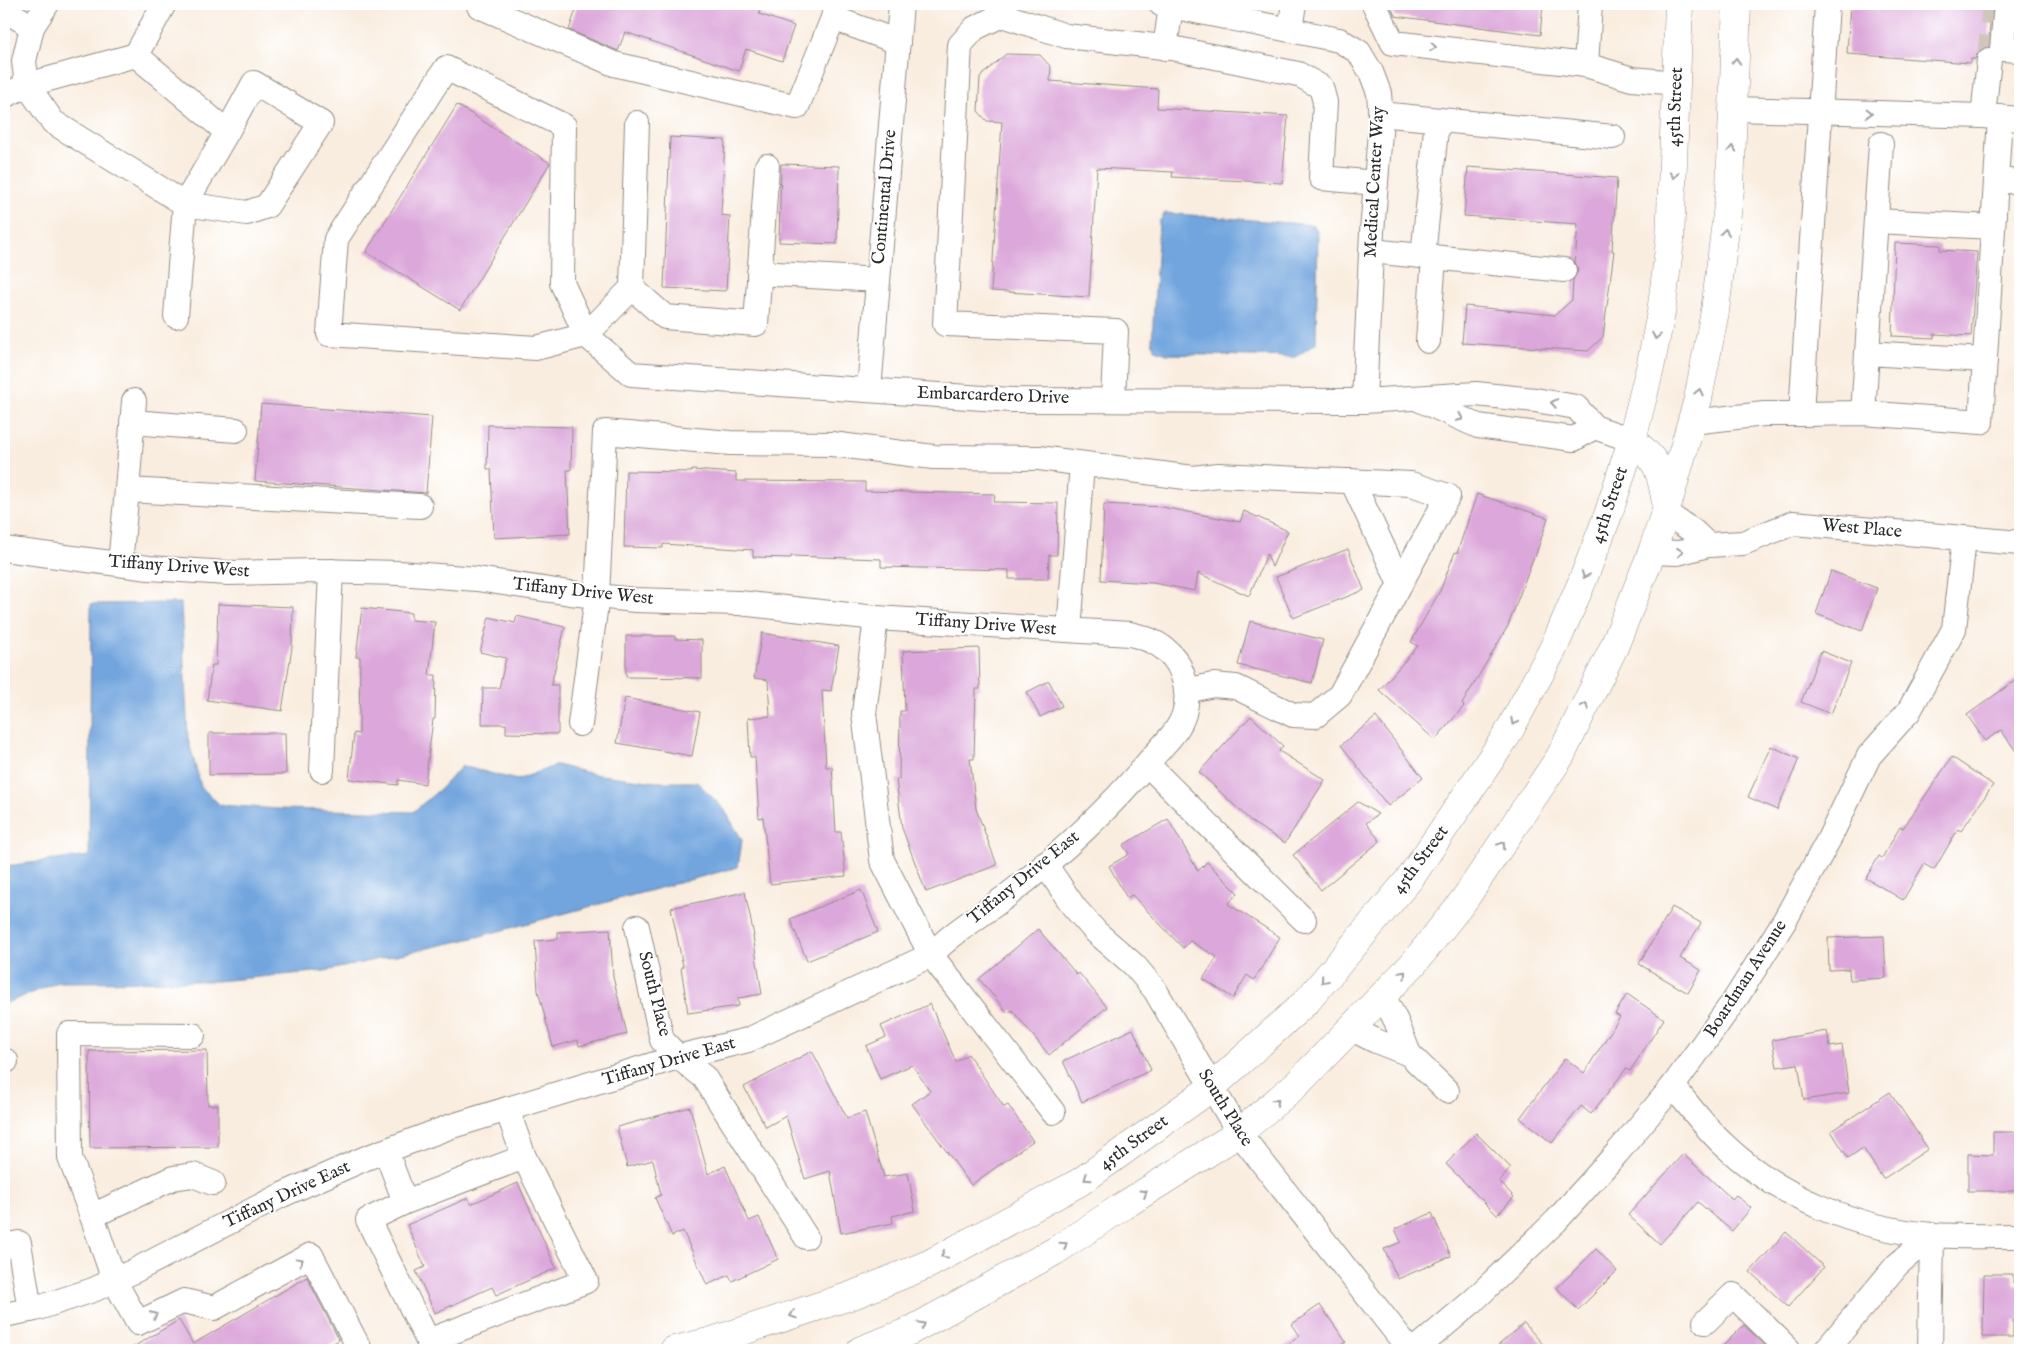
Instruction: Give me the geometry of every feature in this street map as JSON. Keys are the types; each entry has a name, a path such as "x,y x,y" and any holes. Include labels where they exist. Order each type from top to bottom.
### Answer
{"main road":[{"name":"45th Street","path":"674,1350 712,1341 844,1298 929,1264 1080,1182 1212,1088 1307,1001 1411,877 1507,735 1554,647 1608,515 1632,440 1650,368 1661,313 1670,241 1679,4"},
{"path":"861,1350 910,1331 1047,1256 1239,1133 1297,1084 1414,963 1464,900 1560,757 1614,647 1652,552 1698,399 1715,311 1730,189 1738,4"},
{"path":"1632,440 1650,455 1661,472 1666,510"}],"street":[{"path":"47,4 32,27 24,61 27,84 53,122 185,204 247,214 267,206 321,123 254,83 185,204 176,316"},
{"path":"4,96 27,84 136,54 164,4"},
{"path":"481,4 479,6 614,64 797,106 835,11 898,42"},
{"name":"Continental Drive","path":"869,390 901,4"},
{"path":"1290,29 1294,4"},
{"path":"1374,4 1393,43"},
{"path":"1586,65 1590,4"},
{"path":"1801,414 1827,4"},
{"path":"2006,4 2002,49 2020,50"},
{"path":"1165,48 1166,5"},
{"name":"Medical Center Way","path":"1166,5 1338,40 1359,52 1371,72 1379,93 1380,114 1364,401"},
{"path":"4,9 32,27"},
{"path":"1113,400 1116,331 945,324 960,45 975,28 1002,15 1066,36 1165,48 1298,74 1321,87 1325,102 1321,178 1376,183"},
{"path":"1393,43 1586,65 1632,79 1677,83"},
{"path":"1371,72 1393,43"},
{"path":"136,54 227,132"},
{"path":"1691,422 1764,414 1863,413 1981,422 2001,117 1989,60"},
{"path":"586,335 562,283 564,126 446,68 336,239 329,334 536,348 586,335 632,288 637,123"},
{"path":"1734,109 2001,117"},
{"path":"1380,114 1613,137"},
{"path":"1428,341 1428,257 1437,120"},
{"path":"1863,413 1882,144"},
{"path":"632,288 665,317 756,324 767,166"},
{"path":"1996,180 2020,182"},
{"path":"1876,221 1993,226"},
{"path":"1371,251 1564,270"},
{"path":"759,273 878,280"},
{"name":"Embarcardero Drive","path":"586,335 631,374 1012,400 1364,401 1476,394 1535,400 1576,407 1594,426 1632,440"},
{"path":"1867,352 1985,360"},
{"name":"Embarcardero Drive","path":"1416,398 1478,426 1574,439 1594,426"},
{"path":"120,564 133,412 236,430"},
{"path":"580,724 597,596 605,432 730,443 832,444 933,458 1040,458 1193,478 1218,475 1411,484 1448,496 1340,695 1315,716 1293,715 1236,687 1213,685 1186,691"},
{"path":"1069,630 1082,464"},
{"path":"1352,481 1400,584"},
{"path":"127,490 420,506"},
{"path":"1666,510 1708,545"},
{"name":"West Place","path":"1652,552 1678,553 1708,545 1744,543 1793,523 2020,543"},
{"name":"Boardman Avenue","path":"1415,1350 1473,1301 1556,1221 1617,1153 1673,1086 1736,998 1785,920 1829,839 1869,756 1909,711 1954,629 1964,538"},
{"name":"Tiffany Drive West","path":"4,549 149,568 228,572 399,572 477,579 635,600 739,603 876,618 1130,634 1147,637 1160,645"},
{"path":"322,770 331,571"},
{"path":"876,618 864,713 882,860 931,955 1053,1112"},
{"name":"Tiffany Drive East","path":"4,1315 30,1310 93,1290 282,1195 386,1151 452,1126 507,1109 678,1058 748,1040 931,955 949,937 1008,895 1091,824 1177,729 1184,714 1186,691 1181,668 1172,655 1160,645"},
{"path":"1147,764 1304,920"},
{"name":"South Place","path":"1045,864 1074,907 1096,932 1134,965 1155,990 1239,1133 1410,1350"},
{"name":"South Place","path":"637,927 662,1040 678,1058 704,1077 806,1237"},
{"path":"1383,995 1396,1020 1409,1054"},
{"path":"1352,1029 1409,1054 1447,1090"},
{"path":"194,1036 69,1034 70,1158 114,1280 138,1323 184,1301 214,1308 311,1255 360,1350"},
{"path":"1673,1086 1702,1123 1724,1146 1762,1175 1803,1199 1847,1218 1878,1227 1932,1235 2020,1236"},
{"path":"507,1109 524,1156 586,1281 428,1340 368,1220 405,1202 524,1156"},
{"path":"386,1151 405,1202"},
{"path":"92,1216 173,1178 192,1175 213,1183"},
{"path":"1826,1350 1897,1265 1932,1235"},
{"path":"1930,1350 1932,1235"},
{"path":"4,1246 19,1243 30,1310"},
{"path":"1705,1322 1734,1295 1789,1350"}],"water":[{"path":"1165,213 1314,225 1318,234 1316,343 1296,357 1167,354 1156,350 1152,341 1159,222"},
{"path":"181,603 188,738 201,787 220,805 278,809 413,812 440,789 462,766 517,780 557,765 593,774 656,782 697,782 724,809 742,840 738,867 473,938 325,971 217,981 59,982 4,1004 4,866 89,856 91,604"}],"building":[{"path":"578,4 762,4 759,14 794,26 782,61 746,49 739,71 625,32 618,51 569,30"},
{"path":"1390,4 1543,4 1540,35 1395,16"},
{"path":"1850,4 1992,4 1988,47 1978,52 1975,59 1971,59 1971,63 1847,54"},
{"path":"1006,54 1040,55 1051,67 1050,81 1158,89 1157,108 1288,116 1282,183 1172,177 1173,172 1097,168 1089,297 991,291 1002,122 987,121 978,111 980,77"},
{"path":"457,105 550,163 460,310 366,252"},
{"path":"670,137 725,140 721,215 730,216 726,291 664,288"},
{"path":"781,164 839,166 837,244 779,242"},
{"path":"1468,167 1617,178 1612,251 1614,251 1603,337 1588,351 1462,343 1465,306 1555,315 1572,300 1573,280 1578,271 1575,262 1578,224 1464,216"},
{"path":"1895,243 1940,245 1940,250 1977,252 1971,336 1934,334 1934,338 1892,336"},
{"path":"261,404 432,417 426,493 255,481"},
{"path":"488,425 572,427 571,470 567,470 570,534 494,538 491,469 487,469"},
{"path":"692,470 736,473 736,481 865,482 865,491 995,494 994,502 1058,503 1057,555 1049,555 1048,579 1009,579 1009,570 881,567 881,559 791,556 791,558 753,557 753,550 663,544 663,548 624,547 626,471 692,472"},
{"path":"1477,494 1548,518 1508,626 1462,704 1464,706 1435,740 1379,690 1418,646 1411,642 1440,591 1455,552 1457,553"},
{"path":"1104,504 1162,507 1240,522 1244,511 1288,531 1272,567 1267,554 1249,596 1198,573 1195,591 1153,583 1101,580"},
{"path":"1348,549 1364,590 1293,618 1276,577"},
{"path":"1831,571 1877,588 1862,631 1816,614"},
{"path":"218,604 293,607 292,647 282,711 207,700 212,665 216,665"},
{"path":"362,608 411,613 411,620 435,622 429,675 436,675 435,719 433,719 425,784 398,780 398,785 349,779 354,733 359,734 360,657 356,657"},
{"path":"517,616 565,627 551,685 558,685 558,734 506,733 506,724 482,724 483,688 499,688 506,658 480,652 489,617 515,623"},
{"path":"1250,621 1323,640 1312,683 1238,665"},
{"path":"762,633 839,646 831,691 822,690 826,767 832,767 836,832 841,832 846,876 770,884 763,817 759,818 755,757 750,757 748,718 770,716 768,680 754,678"},
{"path":"626,636 675,636 675,639 702,640 702,678 626,677"},
{"path":"979,648 980,689 976,689 974,759 970,759 976,809 997,865 926,892 902,828 896,779 899,779 900,711 905,711 903,651"},
{"path":"1821,651 1851,663 1831,714 1801,702"},
{"path":"2020,677 2020,757 2001,730 1985,741 1967,715"},
{"path":"1049,681 1062,706 1040,717 1027,692"},
{"path":"625,698 700,712 692,756 617,743"},
{"path":"1251,716 1283,746 1279,751 1325,780 1285,843 1253,823 1199,772"},
{"path":"1376,717 1423,778 1388,806 1341,745"},
{"path":"209,733 285,733 286,774 209,775"},
{"path":"1771,746 1799,759 1777,810 1748,797"},
{"path":"1952,757 1993,785 1961,831 1958,829 1934,870 1924,864 1903,900 1866,878 1879,856 1882,858 1900,827 1903,828"},
{"path":"1358,802 1378,814 1366,823 1380,841 1321,890 1293,855"},
{"path":"1168,819 1198,871 1207,862 1238,893 1228,904 1280,937 1254,980 1247,975 1233,998 1203,979 1217,957 1190,941 1183,948 1132,895 1127,898 1109,866 1129,854 1123,845"},
{"path":"861,890 878,932 807,961 790,919"},
{"path":"745,892 754,936 762,994 738,998 739,1006 688,1013 681,967 683,966 671,908"},
{"path":"1672,907 1701,923 1680,958 1701,970 1688,993 1639,964"},
{"path":"610,929 613,977 627,1034 579,1046 578,1040 553,1047 538,991 535,941 558,939 558,932"},
{"path":"1038,929 1077,975 1079,973 1107,1007 1049,1055 1012,1010 1008,1013 979,979"},
{"path":"1884,936 1886,978 1850,980 1849,969 1829,970 1828,938"},
{"path":"1627,994 1664,1019 1630,1071 1626,1069 1591,1114 1581,1106 1552,1143 1520,1118 1565,1058 1584,1073 1620,1017 1615,1014"},
{"path":"930,1004 956,1062 968,1054 1004,1107 1008,1105 1033,1141 971,1185 912,1104 930,1091 912,1065 880,1079 866,1046 886,1037 881,1026"},
{"path":"1133,1029 1151,1070 1082,1102 1063,1061"},
{"path":"1827,1031 1830,1047 1842,1045 1849,1093 1804,1100 1798,1064 1777,1067 1772,1040"},
{"path":"207,1050 208,1105 218,1105 218,1147 90,1148 89,1051"},
{"path":"812,1051 847,1118 865,1112 884,1177 908,1173 915,1211 892,1216 893,1223 841,1233 830,1171 805,1179 786,1116 766,1127 744,1087"},
{"path":"1890,1092 1928,1149 1883,1179 1863,1148 1848,1158 1831,1131"},
{"path":"690,1107 708,1174 725,1166 749,1221 759,1217 778,1259 732,1281 729,1275 707,1285 683,1231 672,1236 655,1198 661,1195 653,1160 627,1167 617,1127"},
{"path":"1993,1132 2020,1132 2020,1191 1968,1191 1968,1154 1993,1155"},
{"path":"1476,1133 1511,1168 1499,1181 1514,1197 1497,1215 1446,1164"},
{"path":"1683,1154 1732,1199 1736,1195 1751,1208 1732,1231 1698,1202 1660,1244 1628,1215"},
{"path":"518,1183 556,1268 496,1295 492,1287 435,1313 416,1271 425,1267 407,1225 468,1198 471,1204"},
{"path":"1432,1213 1451,1256 1398,1279 1384,1249 1401,1242 1395,1229"},
{"path":"1786,1232 1824,1267 1788,1307 1750,1272"},
{"path":"1596,1249 1617,1271 1578,1310 1557,1288"},
{"path":"1984,1274 2013,1274 2013,1284 2020,1285 2020,1320 2013,1320 2013,1337 1983,1337"},
{"path":"307,1277 339,1340 321,1350 128,1350 179,1320 193,1344"},
{"path":"1320,1305 1346,1342 1333,1350 1279,1350 1300,1336 1292,1324"},
{"path":"1524,1323 1548,1350 1493,1350"},
{"path":"1744,1325 1770,1350 1719,1350"}],"tunnel":[{"path":"1989,60 1994,4"}]}
